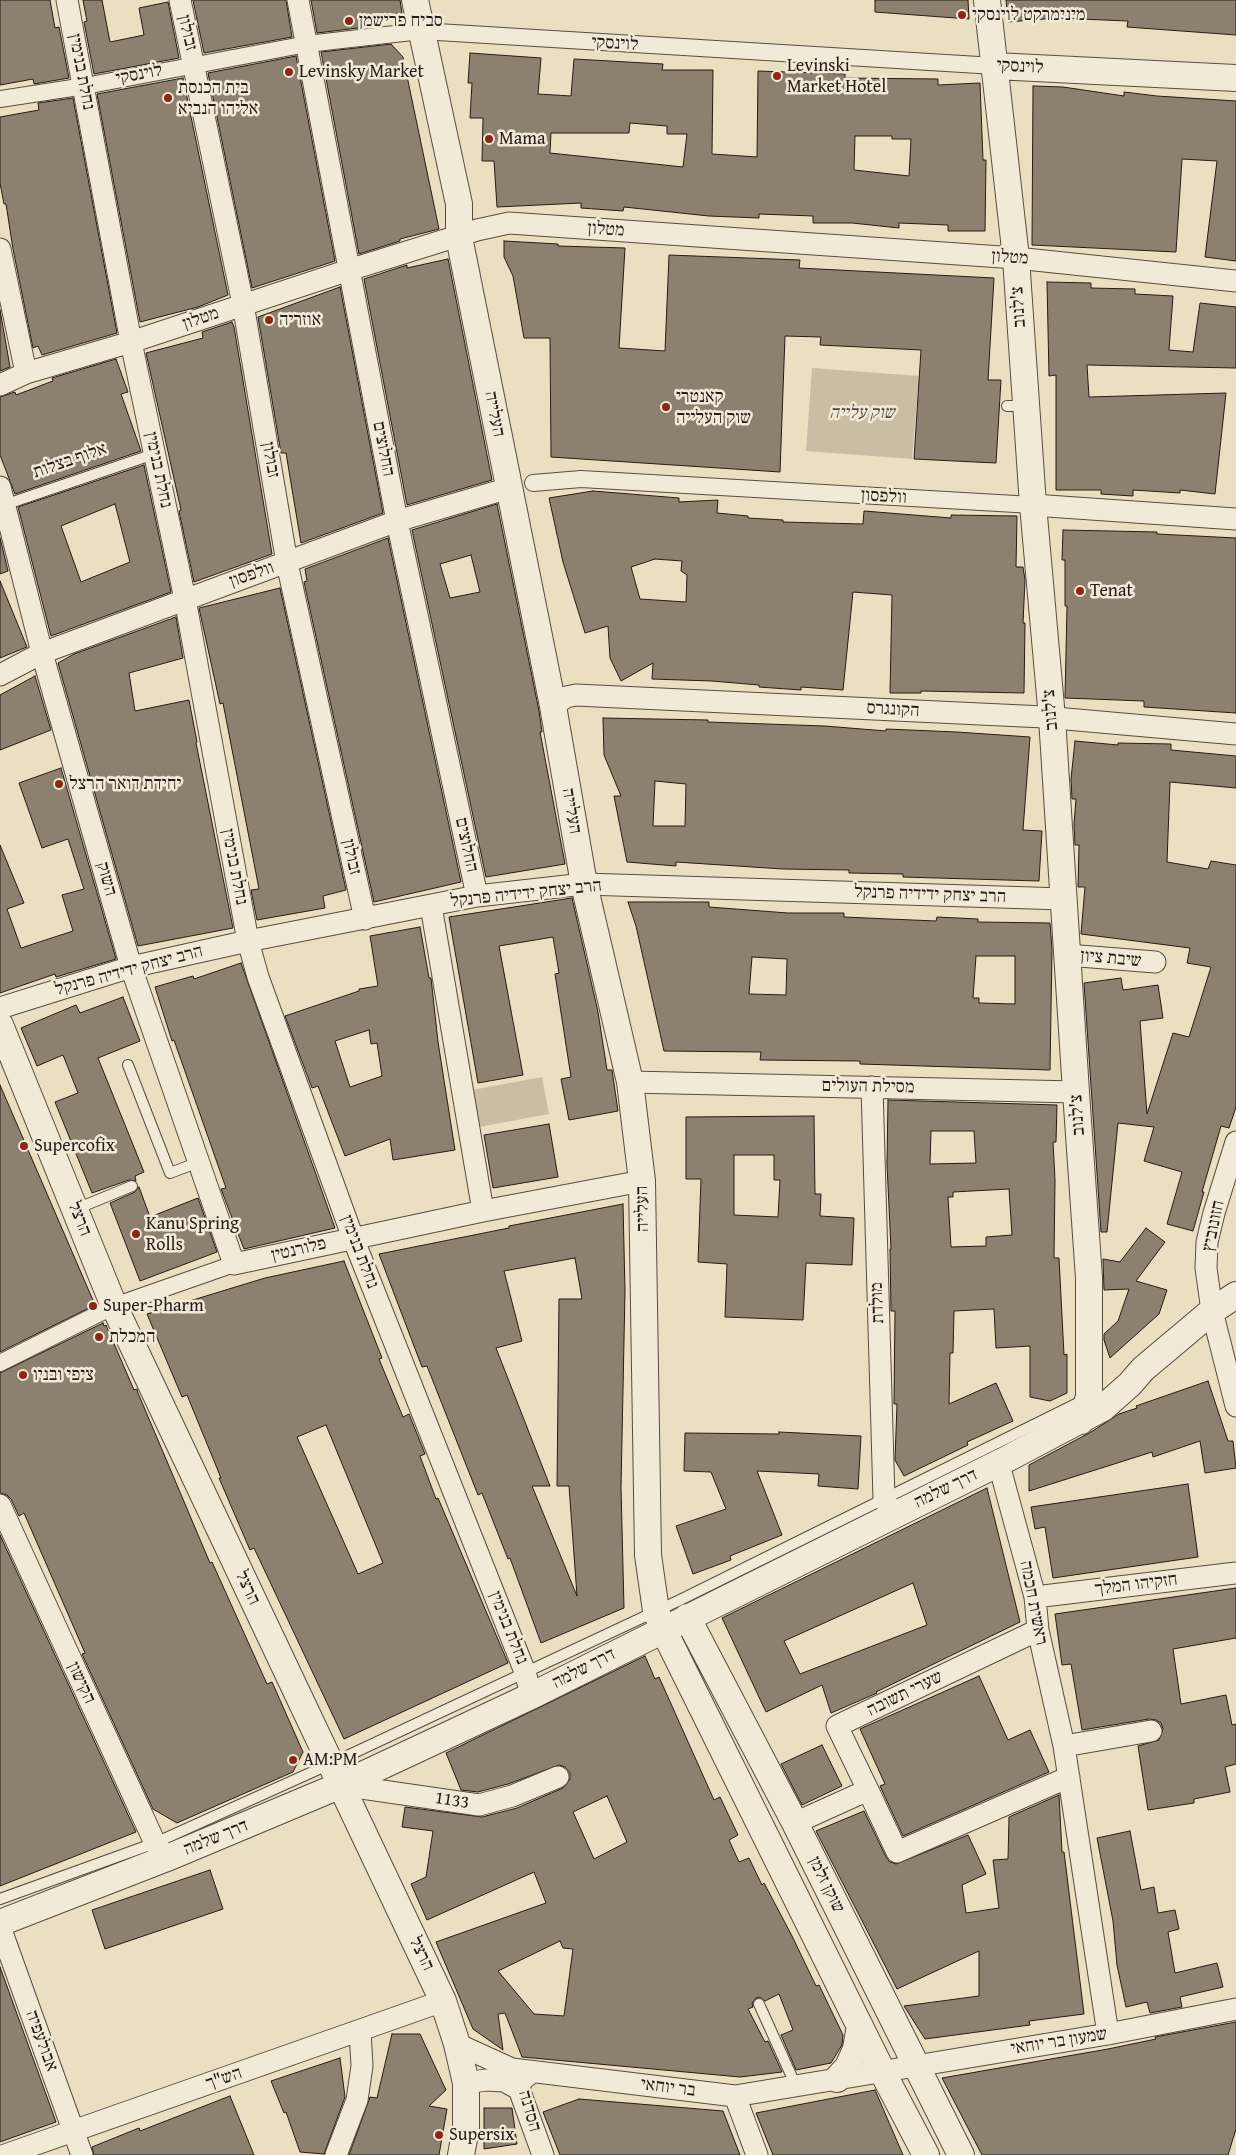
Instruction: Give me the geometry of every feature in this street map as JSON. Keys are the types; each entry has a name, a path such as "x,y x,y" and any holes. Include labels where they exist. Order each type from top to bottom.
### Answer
{"street":[{"name":"נחלת בנימין","path":"67,0 85,86 131,342 184,598 248,941 258,978 353,1238 525,1672 530,1687 529,1697"},
{"name":"זבולון","path":"180,0 243,304 287,563 365,919"},
{"name":"החלוצים","path":"298,0 397,521 477,896"},
{"name":"העלייה","path":"415,0 459,204 459,237 521,485 553,706 584,884 630,1082 642,1181 648,1555 660,1620"},
{"name":"צ'לנוב","path":"987,0 1016,258 1017,406 1033,505 1052,718 1088,1278 1085,1409"},
{"name":"לוינסקי","path":"0,99 85,86 307,44 421,31 995,66 1236,78"},
{"name":"מטלון","path":"0,384 26,373 131,342 350,270 496,225 509,223 1016,258 1236,281"},
{"path":"0,249 26,373"},
{"name":"וולפסון","path":"0,675 42,653 184,598 287,563 397,521 521,485 581,479 1033,505 1236,520"},
{"name":"השוק","path":"2,500 42,653 132,967 234,1264"},
{"name":"הקונגרס","path":"553,706 566,697 576,695 1052,718 1236,734"},
{"name":"הרב יצחק ידידיה פרנקל","path":"0,1008 132,967 248,941 477,896 584,884 1064,899"},
{"path":"431,906 483,1211"},
{"name":"שיבת ציון","path":"1068,955 1155,962"},
{"name":"הרצל","path":"0,1025 114,1306 444,2001 466,2083 466,2128 461,2155"},
{"name":"מסילת העולים","path":"630,1082 1076,1092"},
{"name":"מולדת","path":"872,1087 889,1507"},
{"name":"חזונוביץ","path":"1236,1142 1207,1242 1206,1268 1212,1311 1236,1406"},
{"name":"פלורנטין","path":"0,1363 114,1306 234,1264 483,1211 642,1181"},
{"name":"דרך שלמה","path":"0,1922 336,1774 529,1697 660,1620 687,1617 889,1507 1003,1461 1085,1409 1142,1369 1212,1311 1236,1295"},
{"name":"ראשית חכמה","path":"1003,1461 1001,1472 1036,1597 1038,1630 1064,1746 1108,2034"},
{"name":"הקישון","path":"0,1505 161,1850"},
{"name":"חזקיהו המלך","path":"1036,1597 1236,1572"},
{"name":"שוקן זלמן","path":"687,1617 795,1823 961,2155"},
{"name":"שוקן זלמן","path":"660,1620 882,2071 926,2155"},
{"name":"שערי תשובה","path":"1038,1630 837,1726 897,1852 1069,1777"},
{"path":"1064,1746 1151,1731"},
{"name":"1133","path":"336,1774 479,1805 512,1796 558,1777"},
{"path":"795,1823 868,1790"},
{"name":"אבולעפיה","path":"0,1927 82,2155"},
{"name":"הש\"ך","path":"4,2155 444,2001"},
{"name":"שמעון בר יוחאי","path":"882,2071 1108,2034 1236,2009"},
{"path":"837,2079 848,2067 856,2049 860,2026"},
{"path":"336,2155 357,2100 362,2066 360,2031"},
{"name":"בר יוחאי","path":"457,2044 512,2069 735,2096 882,2071"},
{"name":"הסדנה","path":"532,2072 522,2080 519,2089 543,2155"},
{"path":"466,2083 486,2080 504,2081 519,2089"},
{"path":"735,2096 757,2155"}],"lane":[{"name":"אלוף בצלות","path":"2,500 154,454"},
{"path":"128,1065 170,1173 199,1162"},
{"path":"75,1209 132,1186"},
{"name":"דרך שלמה","path":"336,1774 525,1672 660,1620 1085,1409"},
{"name":"דרך שלמה","path":"0,1899 161,1850"},
{"path":"759,2004 796,2086"}],"green space":[{"name":"שוק עלייה","path":"812,368 919,376 912,459 806,451"},
{"path":"542,1077 549,1114 479,1127 472,1090"}],"building":[{"path":"0,0 50,0 55,28 59,27 69,78 34,84 33,79 0,85"},
{"path":"83,0 102,0 110,42 144,35 139,8 168,2 179,58 94,74 84,22 87,21"},
{"path":"193,0 286,0 292,37 204,53"},
{"path":"311,0 400,0 402,13 368,20 374,26 317,33"},
{"path":"875,0 968,0 969,19 875,12"},
{"path":"1006,0 1236,0 1236,35 1127,27 1128,21 1056,18 1008,22"},
{"path":"391,44 403,57 439,229 400,239 400,241 359,254 321,52"},
{"path":"470,53 541,58 538,94 571,96 574,59 663,64 662,70 713,70 712,154 757,157 758,71 845,74 845,78 938,79 938,85 980,83 983,160 986,160 985,231 948,231 948,225 899,223 899,228 852,223 813,223 813,216 759,214 759,218 709,216 624,207 623,211 581,208 581,203 497,207 494,161 482,161 483,118 470,118 472,83 468,83","holes":["630,123 667,126 667,134 687,134 683,167 550,153 551,133 629,133","855,136 892,136 892,139 911,139 909,176 854,170"]},
{"path":"296,56 335,261 252,288 208,73"},
{"path":"183,78 228,295 198,307 140,322 97,94"},
{"path":"1033,86 1063,87 1124,96 1124,92 1236,101 1236,261 1205,257 1217,161 1182,159 1176,252 1032,245"},
{"path":"73,98 117,333 42,355 38,346 33,348 6,204 4,204 0,183 0,117 39,110 38,103"},
{"path":"504,241 558,244 558,246 625,248 619,348 665,351 669,255 800,260 799,268 994,278 988,380 1001,380 996,463 914,459 921,350 820,345 821,337 785,336 780,472 551,457 550,338 524,338 513,276 504,257"},
{"path":"448,259 492,480 407,505 364,279 407,265 407,268"},
{"path":"1047,282 1091,283 1091,288 1135,289 1135,294 1173,296 1169,350 1193,352 1200,303 1236,307 1236,368 1087,365 1089,397 1226,393 1215,494 1180,490 1180,493 1133,490 1133,496 1101,494 1101,490 1056,490 1056,375 1049,376"},
{"path":"340,287 383,513 301,543 286,453 281,453 258,317"},
{"path":"0,310 10,367 0,371"},
{"path":"232,322 272,554 194,582 179,511 181,510 146,353 203,338 202,332"},
{"path":"116,359 128,392 121,394 141,451 15,494 0,455 0,397 15,392 16,395 53,381 52,378"},
{"path":"144,465 171,592 51,636 18,507","holes":["115,504 130,562 81,582 61,526"]},
{"path":"593,491 679,498 679,502 718,500 717,513 748,516 748,518 783,520 783,522 863,524 864,511 951,518 951,515 1017,516 1016,567 1023,567 1025,580 1023,623 1025,623 1024,693 921,691 921,693 890,693 892,595 853,592 843,690 801,687 801,690 712,681 652,679 653,663 621,681 610,658 608,626 585,633 563,562 549,498","holes":["655,559 682,561 681,571 687,575 686,602 640,599 631,567"]},
{"path":"497,504 539,711 542,732 540,732 565,864 486,877 412,530","holes":["471,555 480,592 450,598 440,564"]},
{"path":"1063,530 1157,532 1157,534 1236,538 1236,713 1144,707 1144,701 1065,698 1067,606 1065,606 1065,560 1062,560"},
{"path":"0,538 8,571 0,574"},
{"path":"388,538 461,882 374,902 304,582 307,581 305,569"},
{"path":"0,581 27,647 0,658"},
{"path":"280,588 346,890 323,896 325,908 257,920 251,890 259,889 223,703 220,704 199,608"},
{"path":"176,617 183,658 129,673 135,711 189,700 233,928 138,946 58,663 74,654"},
{"path":"35,676 51,730 0,750 0,695"},
{"path":"603,718 708,720 708,722 825,726 886,731 886,729 957,732 1030,737 1023,830 1042,831 1039,881 903,877 903,874 849,873 849,870 783,869 676,862 676,866 627,862 614,796 621,796 604,755","holes":["655,781 686,784 685,826 653,826"]},
{"path":"1075,741 1118,745 1118,743 1171,744 1171,750 1236,756 1236,788 1170,782 1167,862 1208,869 1211,861 1236,865 1236,1107 1229,1128 1221,1126 1193,1231 1167,1224 1182,1172 1144,1161 1154,1127 1118,1123 1107,1232 1101,1232 1084,983 1121,978 1123,990 1158,985 1163,1018 1140,1021 1147,1114 1173,1033 1189,1037 1211,967 1187,963 1190,948 1081,934 1085,887 1078,887 1079,845 1075,845 1076,799 1072,799 1071,779"},
{"path":"61,768 116,959 56,977 55,974 0,993 0,845 24,903 7,909 21,948 73,931 62,895 84,889 68,839 42,848 19,783"},
{"path":"572,898 598,1012 607,1070 612,1070 618,1111 569,1120 561,1079 571,1077 555,974 559,973 553,937 499,946 523,1075 478,1083 449,917"},
{"path":"628,902 709,902 709,907 788,913 844,913 844,917 936,921 937,917 978,919 978,922 1050,923 1052,950 1050,1070 860,1064 860,1061 760,1060 761,1052 664,1051 636,926","holes":["976,956 1015,956 1015,1004 979,1003 979,998 973,998","752,957 787,959 786,995 749,994"]},
{"path":"420,927 429,978 431,978 438,1042 455,1150 393,1160 390,1139 345,1156 318,1086 312,1088 285,1016 359,991 359,989 378,986 370,936","holes":["369,1030 371,1044 377,1043 382,1076 350,1087 335,1041"]},
{"path":"241,963 335,1228 244,1249 221,1189 226,1188 174,1040 172,1041 155,987 193,976 194,979"},
{"path":"123,997 140,1041 98,1058 144,1172 135,1176 136,1181 129,1180 92,1193 55,1102 78,1093 63,1055 37,1066 21,1028 76,1005 80,1013"},
{"path":"0,1085 95,1305 0,1352"},
{"path":"888,1100 1057,1105 1056,1142 1053,1142 1055,1180 1054,1258 1059,1258 1064,1355 1067,1354 1067,1393 1050,1401 1030,1397 1030,1346 996,1348 994,1309 954,1311 953,1353 950,1353 949,1404 996,1383 1013,1421 967,1442 968,1445 904,1476 895,1460 897,1404 894,1404 895,1311 891,1311 891,1249 887,1164","holes":["931,1131 974,1131 976,1163 930,1164","1009,1189 1012,1235 986,1237 986,1246 951,1247 948,1197 953,1197 953,1192"]},
{"path":"814,1116 815,1194 821,1194 820,1216 854,1218 852,1265 806,1263 803,1320 725,1317 727,1264 698,1262 701,1179 686,1179 686,1117","holes":["734,1155 774,1155 774,1180 780,1180 778,1217 734,1215"]},
{"path":"549,1124 558,1177 493,1188 484,1135"},
{"path":"139,1187 150,1217 198,1198 217,1252 140,1281 110,1203 135,1192"},
{"path":"623,1204 625,1291 621,1487 624,1608 541,1643 510,1558 508,1559 482,1493 478,1495 427,1366 422,1367 379,1254 509,1228 509,1226","holes":["575,1258 582,1299 559,1299 557,1486 569,1486 577,1596 532,1486 550,1486 496,1348 522,1341 504,1271"]},
{"path":"1146,1228 1165,1242 1136,1281 1167,1290 1159,1314 1110,1358 1104,1334 1118,1321 1129,1289 1104,1290 1103,1259 1120,1262"},
{"path":"344,1261 382,1358 379,1359 403,1417 409,1414 425,1454 420,1456 436,1499 438,1498 508,1663 344,1739 254,1548 250,1550 219,1478 221,1478 187,1395 182,1397 147,1314 265,1278","holes":["326,1425 383,1563 358,1574 297,1437"]},
{"path":"103,1323 104,1326 106,1325 134,1390 137,1389 210,1563 212,1562 267,1684 272,1682 303,1752 293,1772 177,1823 153,1809 82,1654 85,1653 24,1513 19,1516 11,1499 7,1495 0,1493 0,1373"},
{"path":"1208,1381 1228,1441 1233,1441 1236,1468 1205,1473 1200,1441 1153,1457 1152,1452 1029,1491 1029,1465 1091,1432 1119,1414 1137,1408 1136,1406"},
{"path":"779,1432 861,1436 858,1489 818,1486 819,1474 757,1471 782,1535 730,1556 731,1560 693,1574 676,1526 726,1509 711,1472 684,1471 685,1433 779,1434"},
{"path":"1188,1484 1198,1557 1053,1578 1045,1527 1035,1529 1031,1507"},
{"path":"987,1488 1020,1622 877,1693 831,1713 822,1685 766,1712 722,1618","holes":["913,1583 927,1625 800,1674 784,1641"]},
{"path":"0,1535 136,1832 0,1886"},
{"path":"1236,1588 1236,1638 1173,1649 1181,1704 1226,1695 1232,1725 1236,1724 1236,1764 1225,1767 1230,1792 1194,1799 1194,1803 1148,1810 1138,1746 1159,1740 1163,1729 1161,1723 1149,1719 1082,1730 1071,1664 1062,1665 1055,1614"},
{"path":"645,1656 655,1679 659,1677 714,1800 720,1797 738,1835 729,1840 739,1862 749,1858 762,1885 764,1883 792,1936 816,1986 819,1985 843,2035 842,2045 831,2063 796,2070 781,2035 793,2030 779,1994 765,2001 760,1997 756,1998 752,2003 753,2007 748,2009 765,2042 768,2041 782,2072 740,2077 522,2057 505,2013 498,2014 503,2050 473,2029 436,1942 546,1903 534,1872 427,1920 411,1884 426,1877 433,1831 402,1827 405,1807 482,1817 517,1808 563,1788 570,1779 570,1773 565,1767 559,1765 508,1784 478,1792 461,1790 446,1753","holes":["607,1796 627,1842 594,1859 573,1812","560,1941 563,1948 573,1949 564,2016 534,2014 498,1971"]},
{"path":"979,1676 1008,1740 1030,1730 1049,1772 903,1836 880,1786 885,1784 860,1729"},
{"path":"822,1745 842,1786 802,1805 781,1764"},
{"path":"1059,1795 1062,1852 1064,1852 1084,2014 1029,2021 1030,2025 925,2039 904,2006 979,1996 979,1951 897,1989 816,1831 864,1811 886,1857 890,1862 896,1864 968,1835 986,1874 962,1885 966,1913 999,1908 993,1860 1008,1859 1009,1817"},
{"path":"1130,1831 1141,1890 1154,1887 1158,1913 1175,1910 1179,1929 1168,1932 1175,1973 1217,1963 1223,1987 1180,1997 1182,2007 1150,2013 1147,2002 1126,2007 1117,1965 1113,1921 1097,1838"},
{"path":"210,1870 223,1909 105,1949 92,1910"},
{"path":"0,1967 56,2122 0,2142"},
{"path":"1236,2022 1236,2129 1228,2155 982,2155 942,2078 1108,2049 1156,2039 1155,2037"},
{"path":"392,2034 420,2034 446,2090 429,2106 447,2109 439,2155 349,2155 370,2097 377,2098"},
{"path":"340,2058 345,2097 324,2154 300,2152 286,2112 284,2113 271,2081"},
{"path":"875,2090 903,2155 773,2155 756,2113"},
{"path":"230,2096 254,2155 94,2155 92,2147 139,2128 140,2131"},
{"path":"579,2099 723,2111 740,2155 560,2155 543,2112"},
{"path":"484,2108 512,2108 517,2144 484,2149"}],"place":[{"name":"מינימרקט לוינסקי","path":"962,15"},
{"name":"סביח פרישמן","path":"349,21"},
{"name":"Levinsky Market","path":"289,72"},
{"name":"Levinski Market Hotel","path":"777,76"},
{"name":"בית הכנסת אליהו הנביא","path":"168,98"},
{"name":"Mama","path":"489,139"},
{"name":"אוזריה","path":"269,320"},
{"name":"קאנטרי שוק העלייה","path":"666,407"},
{"name":"Tenat","path":"1080,591"},
{"name":"יחידת דואר הרצל","path":"59,784"},
{"name":"Supercofix","path":"24,1146"},
{"name":"Kanu Spring Rolls","path":"136,1234"},
{"name":"Super-Pharm","path":"93,1306"},
{"name":"המכלת","path":"99,1337"},
{"name":"ציפי ובניו","path":"23,1375"},
{"name":"AM:PM","path":"293,1760"},
{"name":"Supersix","path":"439,2135"}]}
